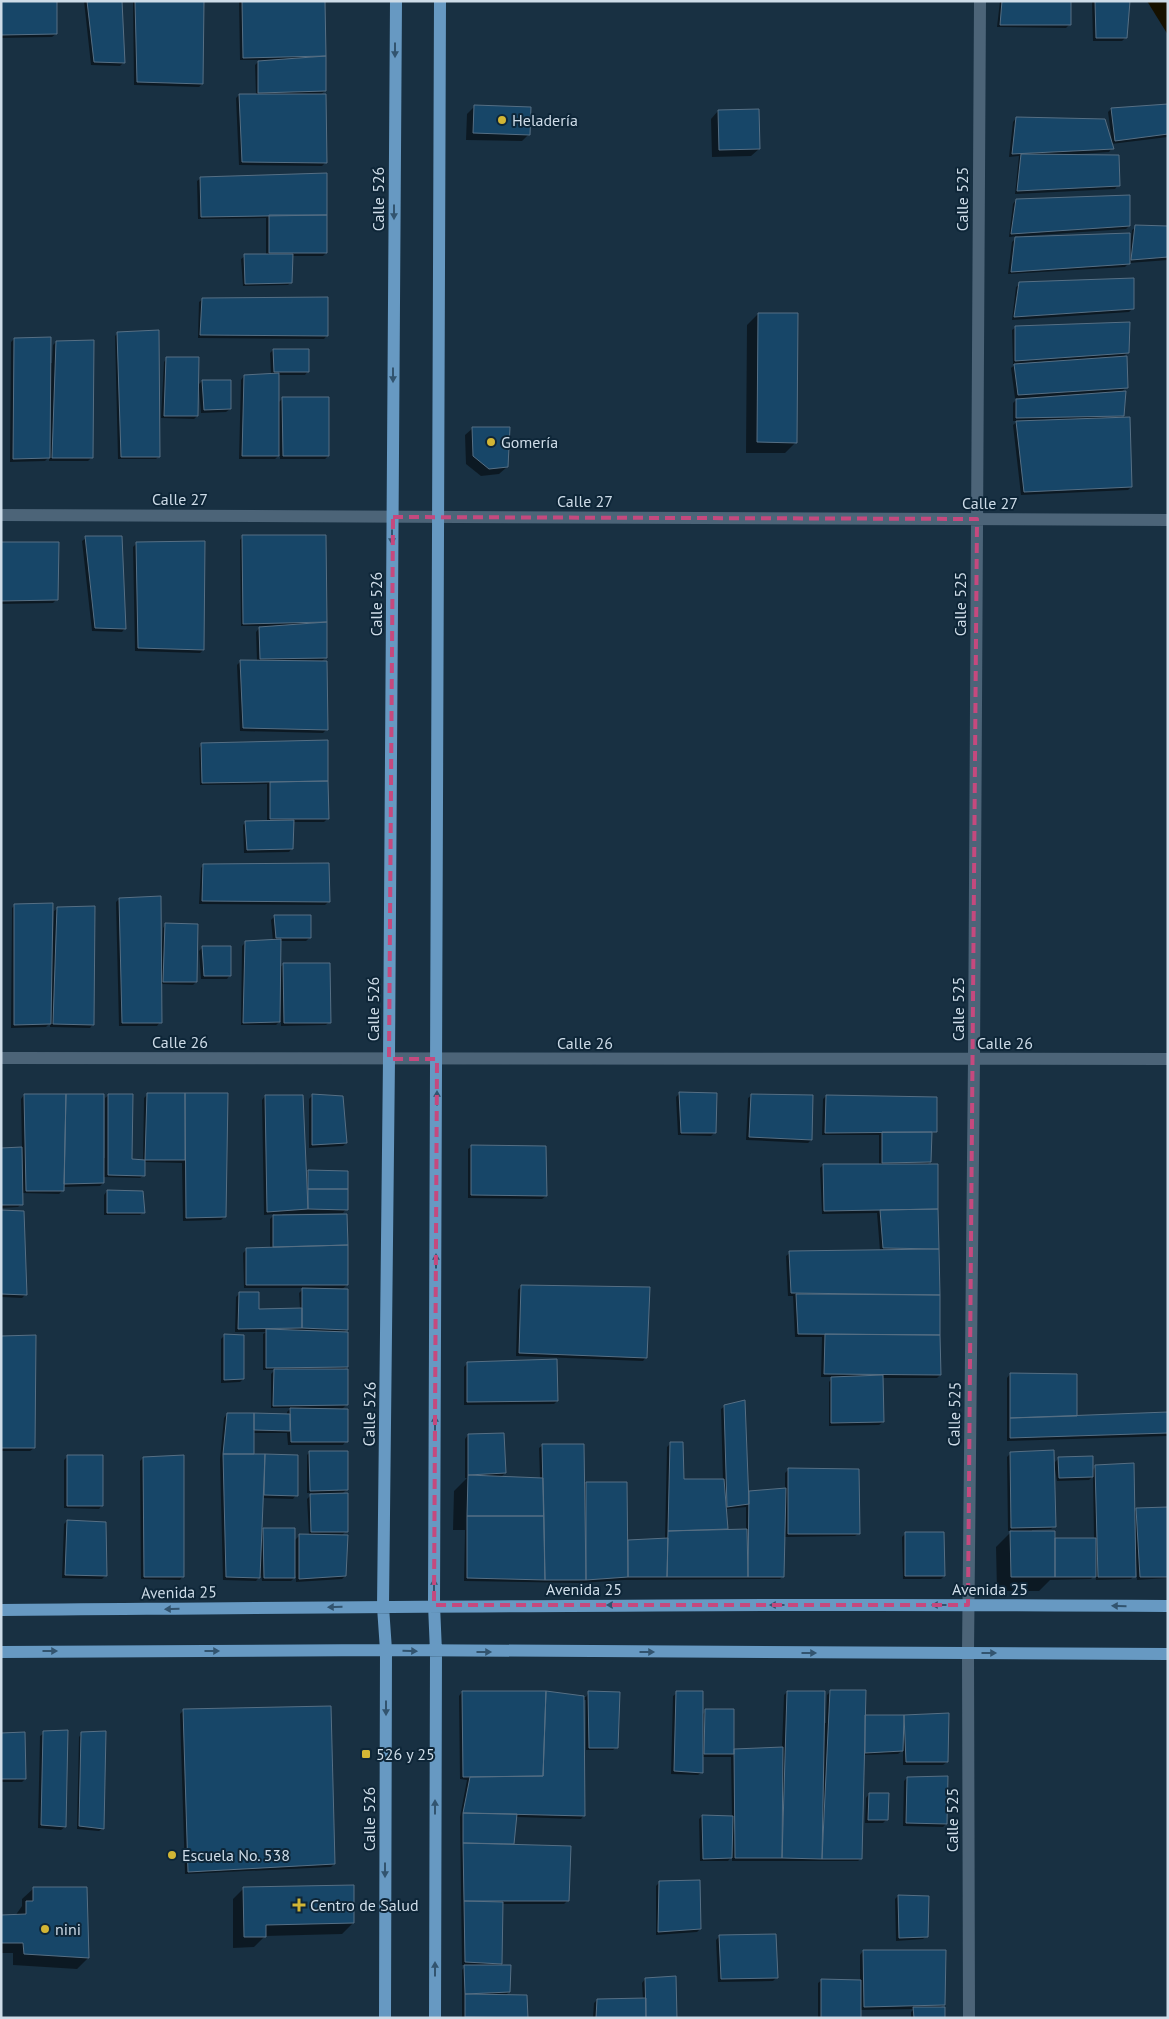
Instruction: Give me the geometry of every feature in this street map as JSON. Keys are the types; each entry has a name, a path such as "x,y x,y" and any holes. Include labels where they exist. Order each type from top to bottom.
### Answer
{"main road":[{"name":"Calle 526","path":"385,2018 386,1650 383,1607 389,1059 396,1"},
{"path":"435,2018 436,1652 434,1605 440,1"},
{"name":"Avenida 25","path":"1,1610 434,1605 968,1604 1168,1606"},
{"path":"1,1652 386,1650 436,1652 1168,1654"}],"street":[{"name":"Calle 525","path":"969,2018 968,1604 974,1059 980,1"},
{"name":"Calle 27","path":"1,515 1168,520"},
{"name":"Calle 26","path":"1,1058 1168,1059"}],"highlighted area":[{"path":"393,517 977,519 968,1605 434,1605 437,1059 389,1059"}],"shaded area":[{"path":"1147,1 1168,1 1168,35"}],"building":[{"path":"1,1 57,1 57,34 1,35"},
{"path":"87,1 122,1 125,63 94,62"},
{"path":"135,1 204,1 203,84 137,82"},
{"path":"242,1 325,1 326,56 243,58"},
{"path":"1002,1 1071,1 1071,25 1000,25"},
{"path":"1095,1 1130,1 1127,38 1096,38"},
{"path":"326,56 326,91 258,93 258,61"},
{"path":"239,94 326,94 327,163 242,162"},
{"path":"1168,104 1168,134 1115,141 1111,108"},
{"name":"Heladería","path":"474,105 531,107 530,135 473,133"},
{"path":"759,109 760,149 719,150 718,110"},
{"path":"1016,117 1105,119 1114,149 1012,154"},
{"path":"1021,154 1119,155 1120,186 1017,191"},
{"path":"327,173 327,215 201,217 200,177"},
{"path":"1130,195 1130,226 1011,234 1016,199"},
{"path":"269,215 327,215 327,253 269,253"},
{"path":"1135,225 1168,226 1168,257 1131,260"},
{"path":"1130,233 1130,264 1011,272 1015,237"},
{"path":"244,254 293,254 292,283 245,284"},
{"path":"1134,278 1134,309 1014,317 1019,282"},
{"path":"328,297 328,336 200,335 202,298"},
{"path":"758,313 798,313 797,443 757,442"},
{"path":"1130,322 1129,353 1015,361 1015,326"},
{"path":"159,330 160,457 121,457 117,332"},
{"path":"51,337 50,458 13,459 14,338"},
{"path":"94,340 93,458 52,458 56,341"},
{"path":"273,349 309,349 309,372 274,372"},
{"path":"1127,356 1128,388 1018,395 1014,364"},
{"path":"166,357 199,357 198,416 164,416"},
{"path":"279,373 279,456 242,456 244,375"},
{"path":"202,380 231,380 231,409 204,410"},
{"path":"1126,391 1124,416 1016,418 1016,399"},
{"path":"282,397 329,397 329,456 283,456"},
{"path":"1130,417 1132,487 1024,492 1016,421"},
{"name":"Gomería","path":"472,427 510,427 508,467 489,469 473,456"},
{"path":"242,535 326,535 327,622 243,624"},
{"path":"85,536 122,536 126,629 95,628"},
{"path":"205,541 204,650 138,648 136,542"},
{"path":"1,542 59,542 58,600 1,601"},
{"path":"327,622 327,658 260,659 259,627"},
{"path":"240,660 327,661 328,730 243,728"},
{"path":"328,740 328,781 202,783 201,743"},
{"path":"328,781 329,819 270,819 270,782"},
{"path":"294,820 293,849 247,850 245,821"},
{"path":"329,863 330,902 202,901 203,864"},
{"path":"161,896 162,1023 122,1023 119,898"},
{"path":"53,903 51,1024 14,1025 14,904"},
{"path":"95,906 94,1025 53,1024 57,907"},
{"path":"274,915 311,915 311,938 276,938"},
{"path":"165,923 198,924 197,982 163,982"},
{"path":"281,939 280,1022 243,1023 245,941"},
{"path":"202,946 231,946 231,976 204,976"},
{"path":"283,963 330,963 331,1023 284,1023"},
{"path":"679,1092 717,1093 716,1133 681,1133"},
{"path":"147,1093 185,1093 185,1160 145,1160"},
{"path":"185,1093 228,1093 226,1217 186,1218"},
{"path":"24,1094 66,1094 64,1191 26,1191"},
{"path":"66,1094 104,1094 104,1183 64,1184"},
{"path":"108,1094 133,1094 132,1159 145,1160 145,1176 108,1175"},
{"path":"312,1094 343,1096 347,1143 312,1145"},
{"path":"751,1094 813,1095 812,1140 749,1137"},
{"path":"265,1095 303,1095 308,1209 267,1212"},
{"path":"826,1095 937,1097 937,1132 825,1133"},
{"path":"882,1132 932,1132 931,1162 882,1163"},
{"path":"471,1145 546,1146 547,1196 471,1195"},
{"path":"22,1147 23,1205 1,1205 1,1148"},
{"path":"823,1164 938,1164 938,1209 824,1211"},
{"path":"308,1170 348,1171 348,1189 308,1189"},
{"path":"308,1189 348,1189 348,1210 308,1209"},
{"path":"107,1190 143,1191 145,1213 107,1213"},
{"path":"938,1209 939,1249 883,1248 880,1210"},
{"path":"1,1210 24,1211 27,1295 1,1294"},
{"path":"347,1214 348,1245 273,1247 273,1215"},
{"path":"348,1245 348,1285 246,1285 246,1248"},
{"path":"939,1249 940,1295 791,1293 789,1251"},
{"path":"521,1285 650,1287 647,1358 519,1353"},
{"path":"302,1288 348,1289 348,1330 302,1328"},
{"path":"239,1292 259,1292 259,1309 302,1308 302,1328 238,1329"},
{"path":"796,1294 940,1295 940,1335 798,1334"},
{"path":"266,1329 348,1332 348,1367 266,1368"},
{"path":"224,1334 244,1335 244,1379 224,1380"},
{"path":"825,1334 940,1335 941,1375 824,1374"},
{"path":"36,1335 35,1448 1,1448 1,1336"},
{"path":"557,1359 558,1401 467,1402 467,1362"},
{"path":"274,1369 348,1369 348,1405 273,1406"},
{"path":"1010,1373 1077,1374 1077,1416 1010,1418"},
{"path":"883,1375 884,1422 831,1423 831,1377"},
{"path":"745,1400 749,1504 727,1507 724,1405"},
{"path":"290,1408 348,1409 348,1442 291,1442"},
{"path":"1168,1412 1168,1433 1010,1438 1010,1418"},
{"path":"227,1413 254,1413 254,1454 223,1454"},
{"path":"254,1413 290,1414 290,1431 254,1430"},
{"path":"504,1433 506,1473 468,1475 468,1434"},
{"path":"670,1442 683,1442 684,1479 724,1479 728,1529 668,1531"},
{"path":"542,1444 584,1444 586,1580 545,1580"},
{"path":"1054,1450 1056,1527 1011,1528 1010,1452"},
{"path":"309,1451 348,1451 348,1490 310,1491"},
{"path":"223,1454 265,1454 260,1578 226,1577"},
{"path":"265,1454 298,1455 298,1496 264,1495"},
{"path":"67,1455 103,1455 103,1506 67,1506"},
{"path":"184,1455 184,1577 144,1577 143,1457"},
{"path":"1093,1456 1093,1477 1059,1478 1058,1457"},
{"path":"1134,1463 1136,1577 1098,1577 1095,1465"},
{"path":"788,1468 859,1469 860,1534 788,1534"},
{"path":"468,1475 543,1478 544,1516 467,1516"},
{"path":"586,1482 627,1482 628,1577 586,1580"},
{"path":"786,1488 784,1577 748,1577 749,1491"},
{"path":"348,1493 348,1532 311,1532 310,1494"},
{"path":"1168,1507 1168,1577 1140,1577 1136,1508"},
{"path":"467,1516 544,1516 545,1580 467,1578"},
{"path":"67,1520 106,1522 107,1576 65,1575"},
{"path":"263,1528 295,1528 295,1578 264,1578"},
{"path":"747,1529 748,1577 667,1577 668,1531"},
{"path":"1010,1531 1055,1531 1055,1577 1011,1577"},
{"path":"905,1532 944,1532 945,1576 905,1576"},
{"path":"299,1534 348,1535 346,1576 299,1579"},
{"path":"668,1538 667,1577 628,1577 628,1540"},
{"path":"1055,1538 1096,1538 1096,1577 1055,1577"},
{"path":"830,1690 866,1690 862,1859 822,1859"},
{"path":"462,1691 546,1691 543,1776 463,1777"},
{"path":"546,1691 584,1696 585,1816 463,1813 470,1777 543,1776"},
{"path":"588,1691 620,1692 618,1748 589,1748"},
{"path":"676,1691 703,1691 703,1773 674,1771"},
{"path":"787,1691 825,1691 822,1859 782,1858"},
{"path":"331,1706 335,1864 188,1872 183,1709"},
{"path":"705,1709 734,1709 734,1754 704,1754"},
{"path":"949,1713 948,1762 906,1762 904,1715"},
{"path":"865,1715 904,1715 903,1751 865,1753"},
{"path":"68,1730 66,1827 41,1825 43,1731"},
{"path":"106,1731 104,1829 79,1826 81,1732"},
{"path":"25,1732 26,1779 1,1779 1,1733"},
{"path":"783,1747 782,1858 735,1858 734,1749"},
{"path":"948,1776 947,1824 906,1823 907,1777"},
{"path":"869,1793 889,1793 888,1820 868,1820"},
{"path":"463,1813 517,1814 514,1844 463,1843"},
{"path":"702,1815 733,1816 732,1858 703,1859"},
{"path":"463,1843 571,1846 569,1901 464,1901"},
{"path":"700,1880 701,1929 658,1932 659,1881"},
{"name":"Centro de Salud","path":"354,1885 354,1923 266,1925 266,1937 244,1937 243,1887"},
{"name":"nini","path":"33,1887 87,1887 89,1958 24,1954 23,1943 1,1943 1,1915 26,1914 26,1901 33,1901"},
{"path":"898,1895 929,1896 928,1937 899,1938"},
{"path":"464,1901 503,1902 502,1964 465,1962"},
{"path":"776,1934 778,1978 721,1979 719,1935"},
{"path":"863,1950 946,1950 945,2005 864,2007"},
{"path":"464,1965 511,1965 510,1992 465,1994"},
{"path":"676,1976 677,2018 646,2018 645,1978"},
{"path":"821,1979 861,1980 861,2018 821,2018"},
{"path":"465,1994 527,1995 528,2018 465,2017"},
{"path":"646,1998 646,2018 596,2018 597,1999"},
{"path":"913,2007 945,2007 945,2018 914,2018"}],"place":[{"name":"Heladería","path":"502,120"},
{"name":"Gomería","path":"491,442"},
{"name":"526 y 25","path":"366,1754"},
{"name":"Escuela No. 538","path":"172,1855"},
{"name":"Centro de Salud","path":"299,1905"},
{"name":"nini","path":"45,1929"}]}
